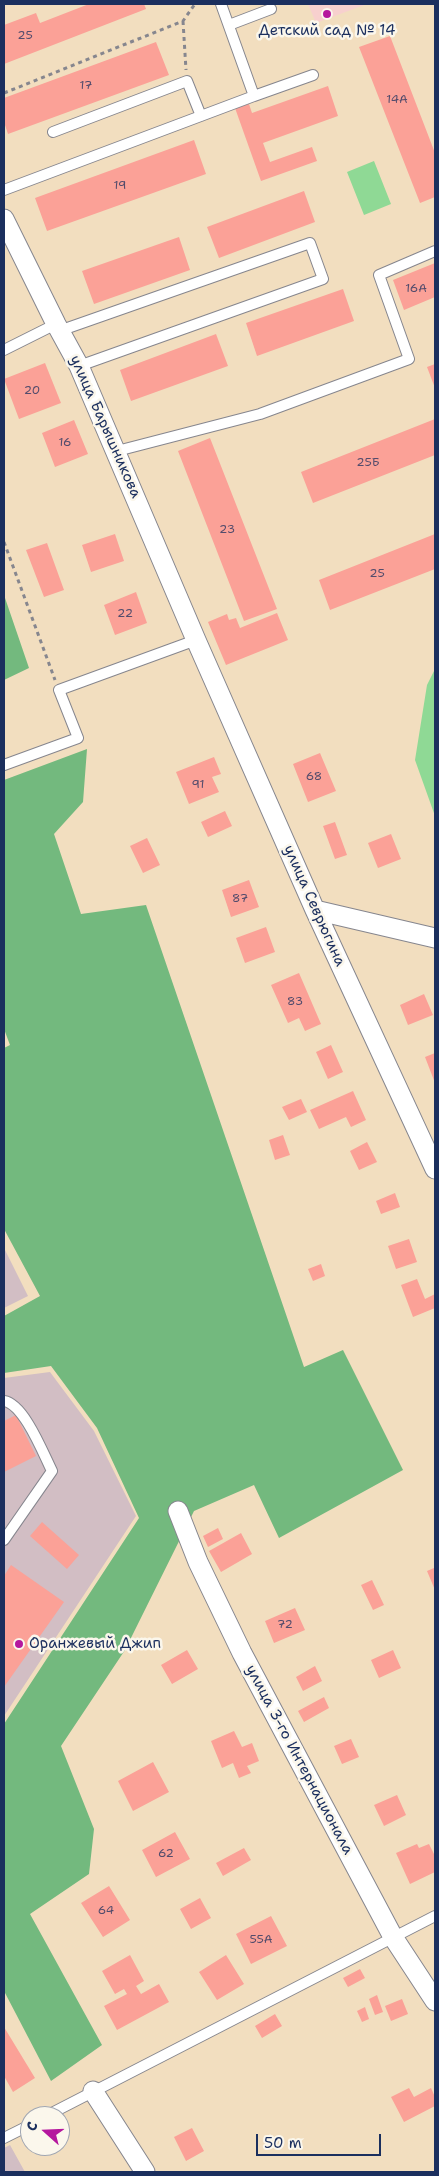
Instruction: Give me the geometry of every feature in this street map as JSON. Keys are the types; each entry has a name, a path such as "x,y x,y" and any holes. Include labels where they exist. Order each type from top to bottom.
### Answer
{"street":[{"name":"улица Барышникова","path":"4,219 57,328 79,366 117,451 196,640"},
{"name":"улица Севрюгина","path":"196,640 315,910 435,1169"},
{"path":"315,910 435,938"},
{"name":"улица 3-го Интернационала","path":"178,1511 198,1562 242,1653 394,1937 435,2001"},
{"path":"92,2091 145,2172"}],"lane":[{"path":"221,4 254,96"},
{"path":"229,25 271,9"},
{"path":"4,190 313,75"},
{"path":"53,132 187,81 201,116"},
{"path":"4,350 57,328 310,243 323,278 79,366"},
{"path":"117,451 260,414 408,359 379,275 435,251"},
{"path":"4,764 78,738 58,690 196,640"},
{"path":"4,1401 9,1402 24,1417 52,1470 4,1540"},
{"path":"64,2106 435,1916"},
{"path":"4,2138 20,2129"}],"path":[{"path":"4,93 184,21 195,4"},
{"path":"184,21 187,81"},
{"path":"4,542 58,690"}],"shaded area":[{"name":"Детский сад № 14","path":"308,4 367,4 316,23"},
{"path":"4,1248 28,1296 4,1308"},
{"path":"50,1372 94,1431 136,1516 4,1716 4,1378"},
{"path":"10,2145 25,2172 4,2172 4,2148"}],"green space":[{"path":"374,161 391,204 364,215 347,172"},
{"path":"4,595 29,668 4,680"},
{"path":"435,669 435,816 415,760 427,685"},
{"path":"87,749 83,802 54,834 81,914 146,905 304,1367 343,1350 403,1470 279,1538 254,1485 194,1511 125,1650 61,1746 94,1829 89,1874 30,1914 102,2045 51,2081 4,1991 4,1724 139,1518 97,1428 51,1366 4,1373 4,1316 40,1296 4,1229 4,1048 10,1045 4,1029 4,780"}],"building":[{"path":"89,4 144,4 146,9 4,64 4,25 36,13 40,23"},
{"path":"390,36 435,153 435,197 420,203 359,47"},
{"path":"156,42 169,75 8,134 4,122 4,98"},
{"path":"328,86 338,116 263,143 270,162 312,147 317,161 261,181 235,108 249,104 252,113"},
{"path":"194,140 206,174 47,231 35,198"},
{"path":"304,191 315,222 219,258 207,227"},
{"path":"179,237 190,270 94,304 82,271"},
{"path":"435,263 435,297 404,310 393,280"},
{"path":"343,289 354,321 257,356 246,323"},
{"path":"216,334 228,366 131,401 120,370"},
{"path":"45,363 61,403 19,419 4,379"},
{"path":"435,364 435,388 427,367"},
{"path":"435,419 435,455 313,503 301,472"},
{"path":"74,420 88,454 55,467 42,433"},
{"path":"210,438 277,609 244,621 178,451"},
{"path":"115,534 124,561 91,572 82,545"},
{"path":"435,534 435,569 330,610 319,580"},
{"path":"47,543 64,590 44,597 26,550"},
{"path":"136,592 147,623 115,635 104,605"},
{"path":"277,613 288,640 226,665 208,622 227,614 229,620 236,618 240,628"},
{"path":"320,753 336,791 308,802 293,764"},
{"path":"214,757 221,774 212,777 219,792 189,804 176,772"},
{"path":"225,811 232,826 208,837 201,822"},
{"path":"335,822 347,855 335,859 323,826"},
{"path":"391,834 401,859 378,868 368,843"},
{"path":"147,838 160,865 143,873 130,846"},
{"path":"249,880 259,907 231,917 222,890"},
{"path":"266,927 275,952 245,963 236,938"},
{"path":"299,973 321,1024 305,1031 299,1018 288,1023 271,985"},
{"path":"424,994 433,1015 408,1025 400,1005"},
{"path":"331,1045 343,1072 328,1079 316,1052"},
{"path":"435,1053 435,1083 425,1057"},
{"path":"353,1091 366,1120 351,1127 346,1117 319,1129 310,1110"},
{"path":"301,1099 307,1112 289,1120 282,1107"},
{"path":"283,1135 290,1155 275,1160 269,1140"},
{"path":"367,1142 377,1162 359,1170 350,1151"},
{"path":"395,1193 400,1207 381,1214 376,1201"},
{"path":"409,1239 417,1262 396,1269 388,1246"},
{"path":"321,1264 325,1276 313,1281 308,1269"},
{"path":"417,1279 425,1299 435,1294 435,1308 413,1317 401,1285"},
{"path":"16,1415 36,1456 4,1472 4,1421"},
{"path":"42,1522 79,1555 67,1569 30,1536"},
{"path":"218,1528 223,1539 208,1547 203,1536"},
{"path":"241,1533 252,1554 221,1572 209,1551"},
{"name":"Оранжевый Джип","path":"11,1565 64,1602 4,1687 4,1576"},
{"path":"434,1568 435,1572 435,1590 427,1571"},
{"path":"372,1580 384,1605 373,1610 361,1585"},
{"path":"295,1608 305,1630 274,1643 265,1621"},
{"path":"187,1650 198,1669 172,1684 161,1665"},
{"path":"393,1650 401,1668 379,1678 371,1660"},
{"path":"315,1666 322,1681 303,1691 296,1677"},
{"path":"324,1697 329,1708 304,1722 298,1711"},
{"path":"234,1731 242,1747 252,1743 259,1761 247,1766 251,1773 239,1778 233,1763 222,1768 211,1741"},
{"path":"351,1739 359,1757 342,1764 334,1746"},
{"path":"153,1762 169,1792 133,1811 118,1781"},
{"path":"397,1795 406,1815 384,1826 374,1805"},
{"path":"175,1832 190,1859 156,1877 142,1850"},
{"path":"417,1844 419,1848 429,1844 435,1856 435,1872 410,1884 396,1853"},
{"path":"244,1848 251,1860 223,1876 216,1863"},
{"path":"109,1886 130,1920 103,1937 81,1903"},
{"path":"200,1898 211,1918 191,1929 180,1909"},
{"path":"271,1916 287,1946 251,1964 236,1934"},
{"path":"130,1955 144,1981 136,1986 141,1994 159,1984 169,2002 117,2030 104,2006 127,1994 124,1989 115,1994 102,1971"},
{"path":"226,1955 244,1984 217,2000 199,1972"},
{"path":"360,1969 365,1978 348,1987 343,1978"},
{"path":"377,1995 383,2012 375,2015 369,1999"},
{"path":"402,1999 408,2014 391,2021 385,2006"},
{"path":"365,2007 369,2019 362,2022 357,2011"},
{"path":"275,2014 282,2026 262,2038 255,2026"},
{"path":"4,2027 35,2078 13,2092 4,2076"},
{"path":"409,2088 414,2097 431,2088 435,2097 435,2106 404,2122 391,2097"},
{"path":"192,2128 204,2151 186,2161 174,2137"}],"place":[{"name":"Детский сад № 14","path":"327,14"},
{"name":"Оранжевый Джип","path":"19,1644"}]}
